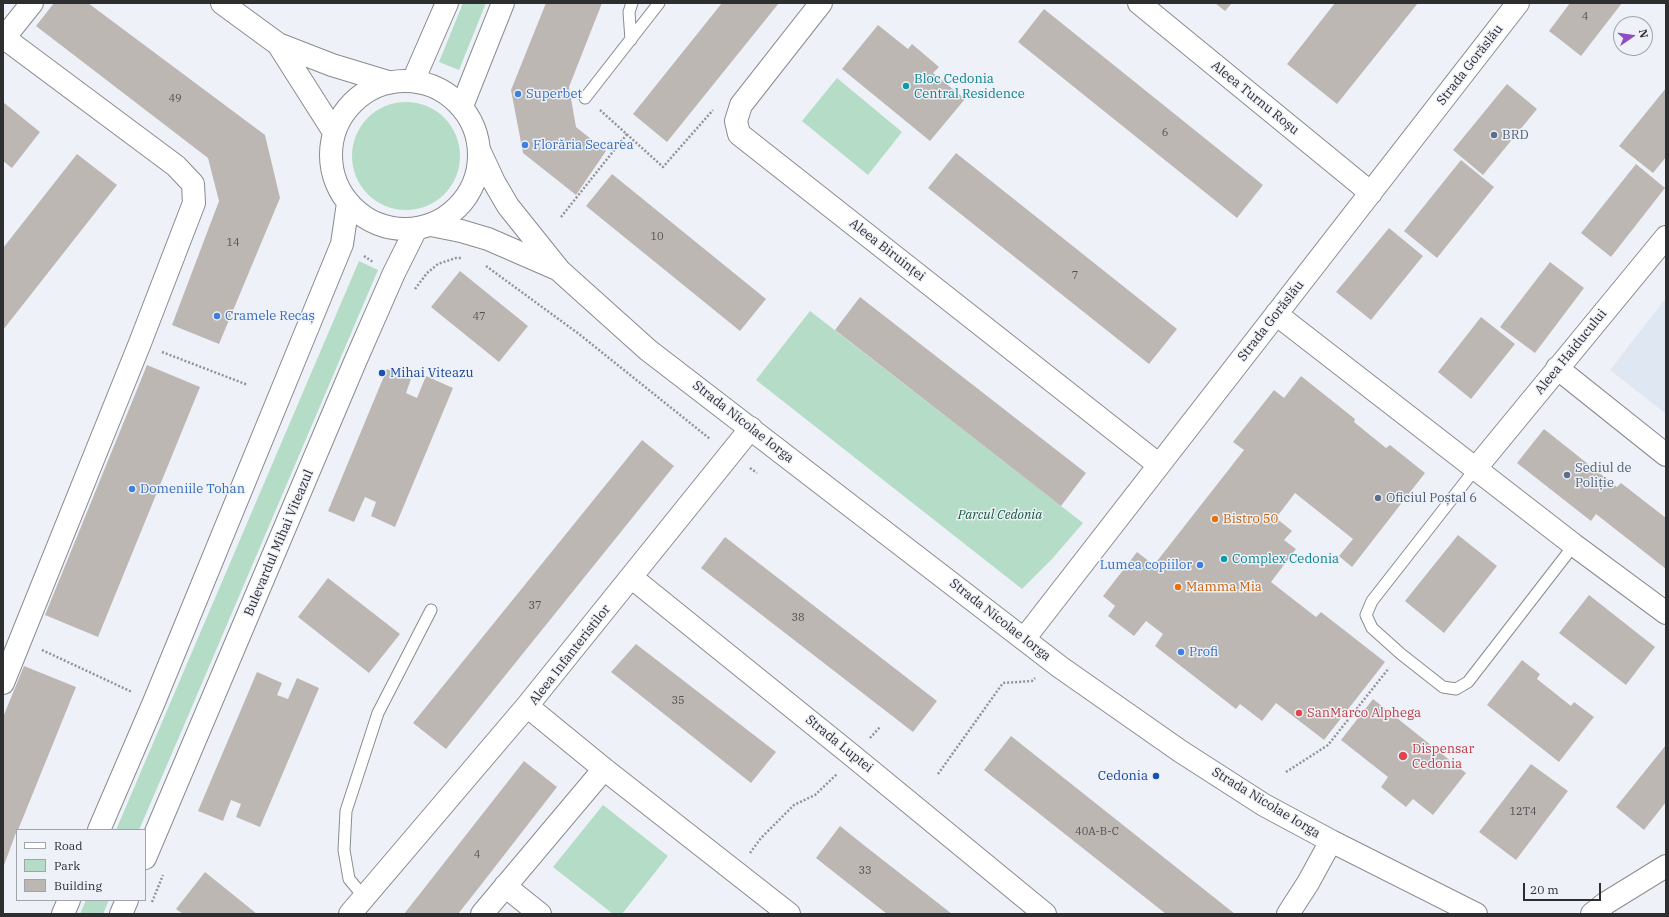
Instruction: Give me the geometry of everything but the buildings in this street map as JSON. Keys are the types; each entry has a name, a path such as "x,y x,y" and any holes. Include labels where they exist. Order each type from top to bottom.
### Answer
{"street":[{"path":"3,683 140,343 194,203 193,184 176,166 4,38 32,3"},
{"path":"222,3 278,44 332,65 388,82 413,81 431,85 448,94 462,106 471,120 477,136 480,152 478,171 472,189 462,204 448,217 424,227 397,230 379,225 362,216 348,204 338,188 332,170 331,151 334,132 339,120 354,100 370,90 388,82"},
{"path":"413,81 447,3"},
{"path":"462,106 503,3"},
{"name":"Aleea Biruinței","path":"821,3 741,105 736,121 740,134 749,143 1159,465"},
{"name":"Aleea Turnu Roșu","path":"1139,3 1371,193"},
{"name":"Strada Gorăslău","path":"1024,639 1518,3"},
{"path":"278,44 334,132"},
{"name":"Strada Nicolae Iorga","path":"480,152 494,182 508,206 560,271 648,350 1024,639 1180,751 1242,792 1331,841 1476,914"},
{"path":"99,829 154,702 342,244 348,204"},
{"name":"Strada Nicolae Iorga","path":"424,227 460,231 488,239 560,271"},
{"name":"Bulevardul Mihai Viteazul","path":"146,856 394,273 424,227"},
{"name":"Aleea Haiducului","path":"1476,468 1666,237"},
{"path":"1276,314 1574,545 1666,612"},
{"path":"1558,368 1666,455"},
{"name":"Aleea Infanteristilor","path":"750,428 527,706 604,769 789,914"},
{"name":"Strada Luptei","path":"631,577 1045,914"},
{"path":"350,914 527,706"},
{"path":"482,914 604,769"},
{"path":"1288,914 1308,883 1331,841"},
{"path":"1592,914 1606,903 1666,866"},
{"path":"505,886 540,914"},
{"path":"64,914 69,901"},
{"path":"121,914 127,901"}],"lane":[{"path":"631,40 630,12 632,3"},
{"path":"586,98 659,3"},
{"name":"Aleea Haiducului","path":"1401,654 1372,628 1366,615 1372,602 1476,468"},
{"path":"1401,654 1443,687 1456,689 1468,682 1574,545"},
{"path":"364,897 349,878 344,850 346,811 378,714 431,610"}],"path":[{"path":"586,98 663,167 724,96 741,105"},
{"path":"561,217 627,134"},
{"path":"342,244 417,287"},
{"path":"413,293 427,273 438,264 456,258 469,258"},
{"path":"481,263 579,334 730,454 757,473"},
{"path":"140,343 248,385"},
{"path":"20,640 154,702"},
{"path":"1286,772 1328,745 1401,654"},
{"path":"938,774 1003,683 1032,681 1052,660"},
{"path":"734,872 762,838 794,805 815,795 854,757 880,727"},
{"path":"150,907 165,870"}],"shaded area":[{"path":"1666,298 1666,414 1610,370"}],"green space":[{"path":"463,3 486,3 459,70 439,62"},
{"path":"837,78 902,132 868,175 802,121"},
{"path":"406,102 427,106 444,118 456,135 460,156 456,177 444,194 427,206 406,210 385,206 368,194 356,177 352,156 356,135 368,118 385,106"},
{"path":"359,261 378,270 188,716 139,829 116,829"},
{"name":"Parcul Cedonia","path":"810,311 1083,523 1052,559 1022,589 756,380"},
{"path":"603,805 668,856 622,914 613,914 553,867"},
{"path":"86,901 109,901 103,914 80,914"}],"place":[{"name":"Bloc Cedonia Central Residence","path":"906,86"},
{"name":"Superbet","path":"518,94"},
{"name":"BRD","path":"1494,135"},
{"name":"Florăria Secarea","path":"525,145"},
{"name":"Cramele Recaș","path":"217,316"},
{"name":"Mihai Viteazu","path":"382,373"},
{"name":"Sediul de Poliție","path":"1567,475"},
{"name":"Domeniile Tohan","path":"132,489"},
{"name":"Oficiul Poștal 6","path":"1378,498"},
{"name":"Bistro 50","path":"1215,519"},
{"name":"Complex Cedonia","path":"1224,559"},
{"name":"Lumea copiilor","path":"1200,565"},
{"name":"Mamma Mia","path":"1178,587"},
{"name":"Profi","path":"1181,652"},
{"name":"SanMarco Alphega","path":"1299,713"},
{"name":"Dispensar Cedonia","path":"1403,756"},
{"name":"Cedonia","path":"1156,776"}]}
